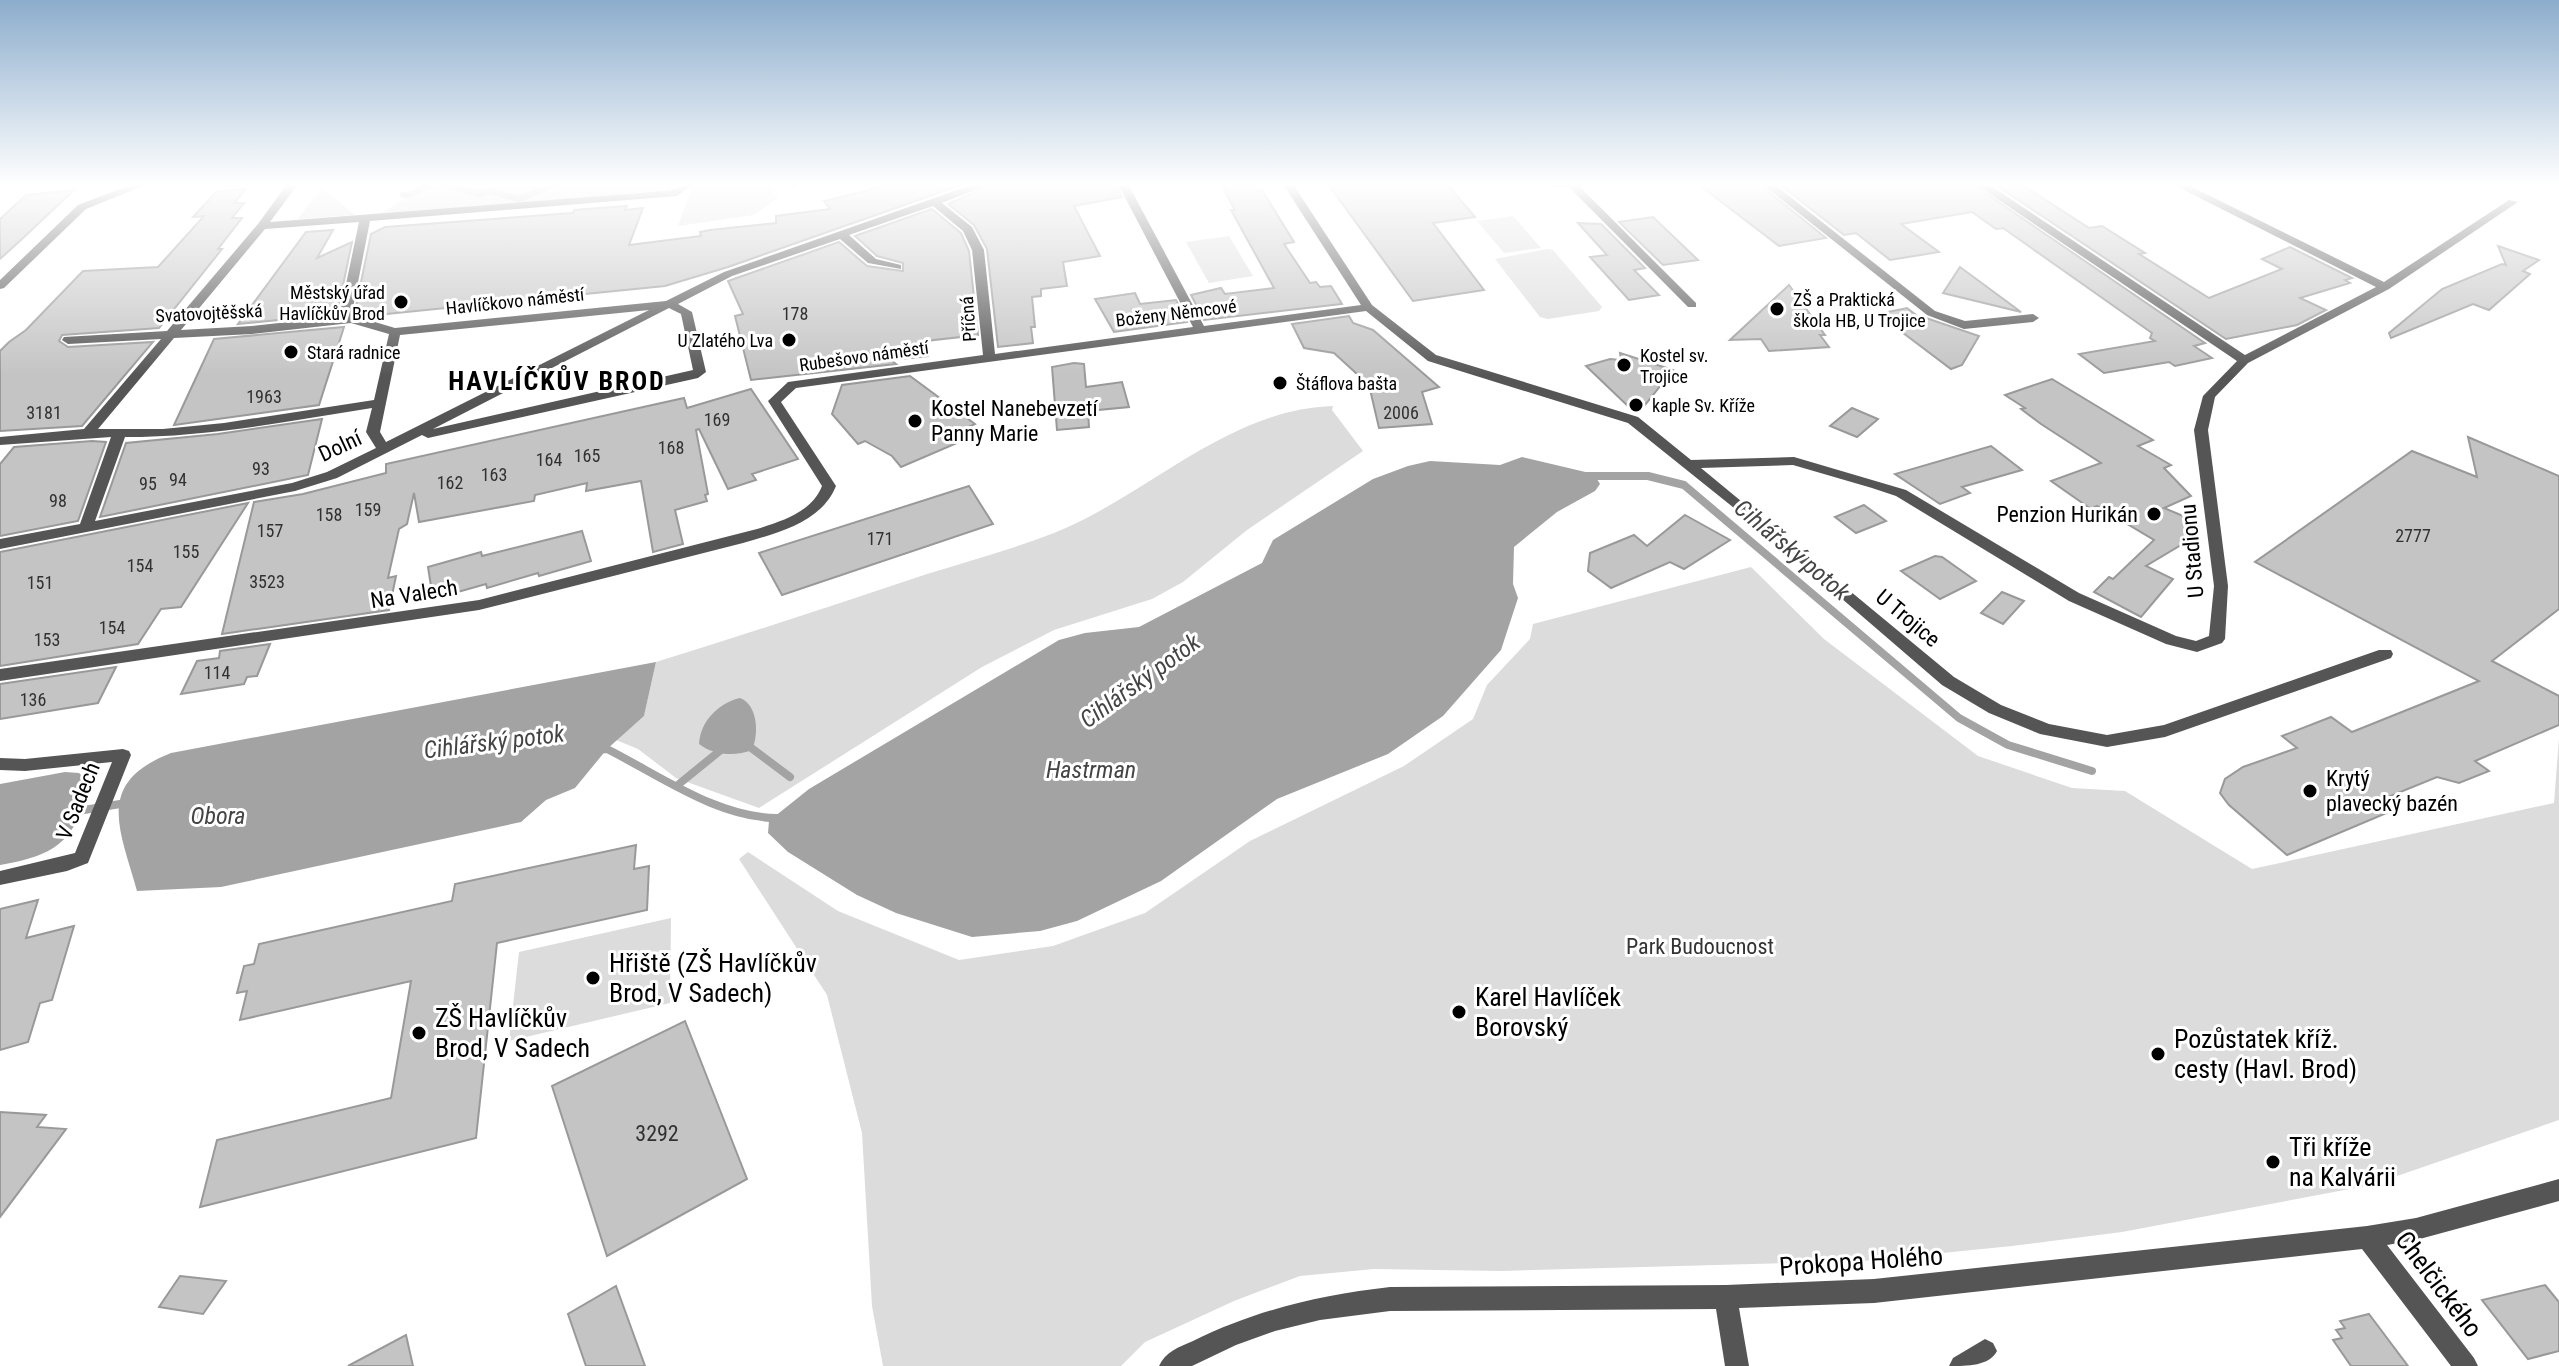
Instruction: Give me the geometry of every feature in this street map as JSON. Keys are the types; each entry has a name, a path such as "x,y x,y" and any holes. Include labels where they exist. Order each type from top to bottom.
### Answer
{"street":[{"path":"0,286 40,248"},
{"path":"88,433 244,248"},
{"path":"351,319 346,313 359,248"},
{"name":"Dolní","path":"5,544 304,484 332,475 728,274 802,248"},
{"path":"857,248 872,261 897,267"},
{"name":"Příčná","path":"977,248 989,356"},
{"path":"1157,248 1199,328"},
{"name":"U Trojice","path":"1329,248 1368,307 1441,363 1633,420 1691,464 1948,681 1995,709 2046,730 2107,741 2165,731 2385,654"},
{"path":"1635,248 1692,305"},
{"path":"1848,248 1931,313 1964,325 2033,318"},
{"path":"2076,248 2244,360"},
{"path":"2306,248 2385,287"},
{"name":"U Stadionu","path":"1691,464 1794,461 1901,493 2074,597 2171,640 2197,647 2217,639 2221,586 2201,430 2209,396 2244,360 2385,287 2444,248"},
{"path":"407,438 700,372 686,312 670,304"},
{"name":"Havlíčkovo náměstí","path":"395,332 670,304"},
{"name":"Boženy Němcové","path":"989,356 1368,307"},
{"name":"Svatovojtěšská","path":"68,340 252,330 351,319 395,332"},
{"path":"384,450 373,432 395,332"},
{"name":"Rubešovo náměstí","path":"822,502 829,486 825,476 774,401 792,385 989,356"},
{"path":"0,441 88,433 224,427 378,403"},
{"path":"86,528 119,434"},
{"name":"Na Valech","path":"0,675 393,620 479,605 756,534 801,516 822,502"},
{"name":"V Sadech","path":"0,764 25,765 123,755 82,858 0,878"},
{"name":"Prokopa Holého","path":"1171,1366 1235,1332 1290,1314 1340,1304 1390,1299 1726,1297 1874,1291 2367,1237 2416,1229 2559,1190"},
{"name":"Chelčického","path":"2367,1237 2466,1366"},
{"path":"1726,1297 1737,1366"},
{"path":"1961,1366 1985,1351"}],"green space":[{"path":"1189,248 1236,248 1253,276 1209,283"},
{"path":"1500,248 1541,248 1504,253"},
{"path":"1553,250 1602,307 1599,311 1548,319 1540,317 1495,259"},
{"path":"1333,406 1332,410 1363,451 1247,530 1183,582 1152,599 1054,630 982,667 759,808 676,778 638,749 616,740 644,716 656,662 1054,533 1122,498 1223,438 1258,422 1295,411"},
{"name":"Park Budoucnost","path":"1751,567 1824,639 1978,756 2072,788 2125,791 2252,869 2554,803 2559,738 2559,1120 2371,1185 2122,1232 1863,1261 1501,1271 1374,1269 1300,1276 1234,1301 1145,1342 1121,1366 883,1366 872,1306 862,1133 827,995 739,859 748,852 838,911 959,960 1053,946 1145,913 1250,841 1404,766 1473,719 1487,685 1530,639 1533,624"},
{"name":"Hřiště (ZŠ Havlíčkův Brod, V Sadech)","path":"671,918 670,1003 509,1041 519,952"}],"water":[{"name":"Hastrman","path":"1522,457 1594,474 1600,484 1595,491 1557,512 1514,547 1513,584 1518,598 1501,650 1443,716 1388,754 1277,799 1161,881 1077,921 1040,931 972,937 896,913 857,895 788,852 768,833 769,821 809,789 1059,640 1085,633 1139,627 1262,563 1273,540 1373,479 1430,461 1500,465"},
{"name":"Obora","path":"656,662 644,716 607,749 575,788 546,800 521,822 221,887 137,891 120,828 122,794 131,778 147,765 171,753"},
{"path":"740,698 754,713 756,736 752,750 724,754 699,744 703,728 712,715 724,704"},
{"path":"65,772 79,773 91,784 70,832 50,850 0,865 0,784"}],"building":[{"path":"0,248 12,248 0,259"},
{"path":"175,248 222,249 159,328 62,335 59,341 68,347 153,342 82,426 0,431 0,351 26,330 83,271 158,267"},
{"path":"294,248 323,248 317,258 339,248 351,248 337,314 238,324"},
{"path":"368,248 783,248 665,286 367,316 355,311"},
{"path":"823,248 846,248 867,266 903,271 903,263 877,256 868,248 968,248 978,335 926,341 928,356 891,360 896,364 751,380 735,316 743,314 728,281"},
{"path":"1096,248 1100,256 1063,262 1067,286 1041,289 1041,296 1032,297 1033,343 998,347 987,249"},
{"path":"1252,248 1286,248 1310,283 1316,282 1320,287 1331,286 1342,304 1204,320 1191,295 1221,288 1225,294 1274,288"},
{"path":"1374,248 1452,248 1484,290 1413,301"},
{"path":"1600,248 1625,248 1645,268 1634,270 1659,295 1629,300 1590,257 1607,255"},
{"path":"1645,248 1685,248 1698,260 1663,265"},
{"path":"1875,248 1933,248 1939,252 1890,260"},
{"path":"2031,248 2065,248 2205,343 2194,346 2212,358 2175,366 2169,362 2104,373 2079,354 2155,341 2150,338 2152,333"},
{"path":"2089,248 2137,248 2145,253 2139,254 2209,298 2282,269 2262,259 2288,248 2352,278 2345,280 2350,283 2300,298 2326,310 2297,325 2226,339"},
{"path":"2499,248 2539,260 2523,271 2530,274 2489,310 2473,304 2391,338 2389,333 2442,289 2506,265"},
{"path":"1960,267 2021,312 1943,293"},
{"path":"1789,285 1825,335 1820,335 1829,347 1769,351 1761,339 1730,340"},
{"path":"1135,293 1140,304 1176,300 1187,322 1114,332 1095,299"},
{"path":"1907,308 1924,321 1926,318 1979,336 1962,365 1951,369 1878,314"},
{"path":"1349,316 1353,323 1373,330 1439,387 1422,392 1432,424 1379,428 1369,385 1334,353 1304,348 1292,324"},
{"path":"344,327 319,405 174,425 214,339"},
{"path":"1620,353 1673,370 1641,410 1632,410 1586,366 1610,359 1621,360"},
{"path":"1084,364 1086,387 1122,382 1129,407 1088,411 1089,427 1057,430 1052,367"},
{"name":"Kostel Nanebevzetí Panny Marie","path":"910,376 975,424 956,433 964,440 901,467 892,456 865,441 858,444 832,414 842,385"},
{"path":"2052,379 2153,440 2138,446 2171,465 2164,468 2191,496 2164,508 2188,518 2183,525 2195,532 2191,533 2196,536 2146,566 2173,579 2141,617 2094,592 2109,577 2113,579 2154,540 2097,506 2091,509 2051,481 2101,463 2041,424 2021,409 2025,408 2005,395"},
{"path":"751,389 798,459 752,474 756,480 728,489 699,429 696,430 708,494 705,495 707,501 675,510 683,544 653,552 641,481 586,491 587,483 535,495 534,501 419,522 414,493 407,524 399,529 388,578 396,576 389,610 222,634 254,502 303,494 386,473 386,464 684,398 687,408"},
{"path":"1852,408 1878,419 1857,437 1830,426"},
{"path":"322,419 308,475 100,517 126,443"},
{"path":"2468,437 2559,476 2559,609 2492,661 2559,696 2559,725 2475,761 2489,771 2459,783 2437,777 2383,799 2396,809 2287,855 2229,805 2220,793 2225,779 2243,767 2297,748 2282,736 2331,717 2352,732 2479,681 2255,562 2412,451 2477,477"},
{"path":"106,442 78,521 0,536 0,464 14,447"},
{"path":"1991,446 2022,470 1962,487 1970,493 1940,504 1895,474"},
{"path":"969,486 993,524 782,595 759,553"},
{"path":"248,503 181,607 161,609 138,644 0,666 0,552"},
{"path":"1864,505 1886,521 1856,533 1835,517"},
{"path":"1685,515 1730,540 1684,569 1670,562 1611,588 1588,571 1590,553 1634,535 1647,546"},
{"path":"582,531 591,561 539,576 538,573 487,588 486,584 433,599 428,567 481,552 482,556"},
{"path":"1935,556 1942,557 1976,581 1940,599 1901,571"},
{"path":"2002,592 2024,601 2003,624 1981,613"},
{"path":"270,644 257,676 247,677 244,684 181,694 197,661 219,658 220,651"},
{"path":"116,667 98,703 0,719 0,684"},
{"path":"636,845 634,869 649,866 647,910 497,943 476,1138 200,1207 217,1140 391,1098 411,981 240,1020 247,991 237,993 244,966 254,964 259,944 452,901 455,884"},
{"path":"38,900 26,938 74,926 52,1000 40,1003 28,1042 0,1050 0,909"},
{"path":"685,1021 747,1179 607,1256 552,1086"},
{"path":"0,1112 46,1115 37,1127 66,1129 0,1217"},
{"path":"180,1276 226,1281 203,1314 159,1307"},
{"path":"2545,1285 2559,1302 2559,1351 2528,1359 2482,1300"},
{"path":"616,1286 645,1366 586,1366 568,1314"},
{"path":"2369,1314 2408,1366 2351,1366 2333,1340 2342,1338 2336,1330 2345,1328 2340,1321"},
{"path":"406,1335 413,1366 348,1366"}],"waterway":[{"name":"Cihlářský potok","path":"1586,476 1648,476 1684,485 1959,718 2008,745 2092,771"},
{"path":"746,744 790,777"},
{"path":"679,784 727,745"},
{"name":"Cihlářský potok","path":"597,750 607,749 712,803 734,811 779,818"},
{"name":"Cihlářský potok","path":"72,812 126,803"}],"place":[{"name":"Městský úřad Havlíčkův Brod","path":"401,302"},
{"name":"ZŠ a Praktická škola HB, U Trojice","path":"1777,309"},
{"name":"U Zlatého Lva","path":"789,340"},
{"name":"Stará radnice","path":"291,352"},
{"name":"Kostel sv. Trojice","path":"1624,365"},
{"name":"Štáflova bašta","path":"1280,383"},
{"name":"kaple Sv. Kříže","path":"1636,405"},
{"name":"Kostel Nanebevzetí Panny Marie","path":"915,421"},
{"name":"Penzion Hurikán","path":"2154,514"},
{"name":"Krytý plavecký bazén","path":"2310,791"},
{"name":"Hřiště (ZŠ Havlíčkův Brod, V Sadech)","path":"593,978"},
{"name":"Karel Havlíček Borovský","path":"1459,1012"},
{"name":"ZŠ Havlíčkův Brod, V Sadech","path":"419,1033"},
{"name":"Pozůstatek kříž. cesty (Havl. Brod)","path":"2158,1054"},
{"name":"Tři kříže na Kalvárii","path":"2273,1162"}],"district":[{"name":"HAVLÍČKŮV BROD","path":"557,381"}]}
